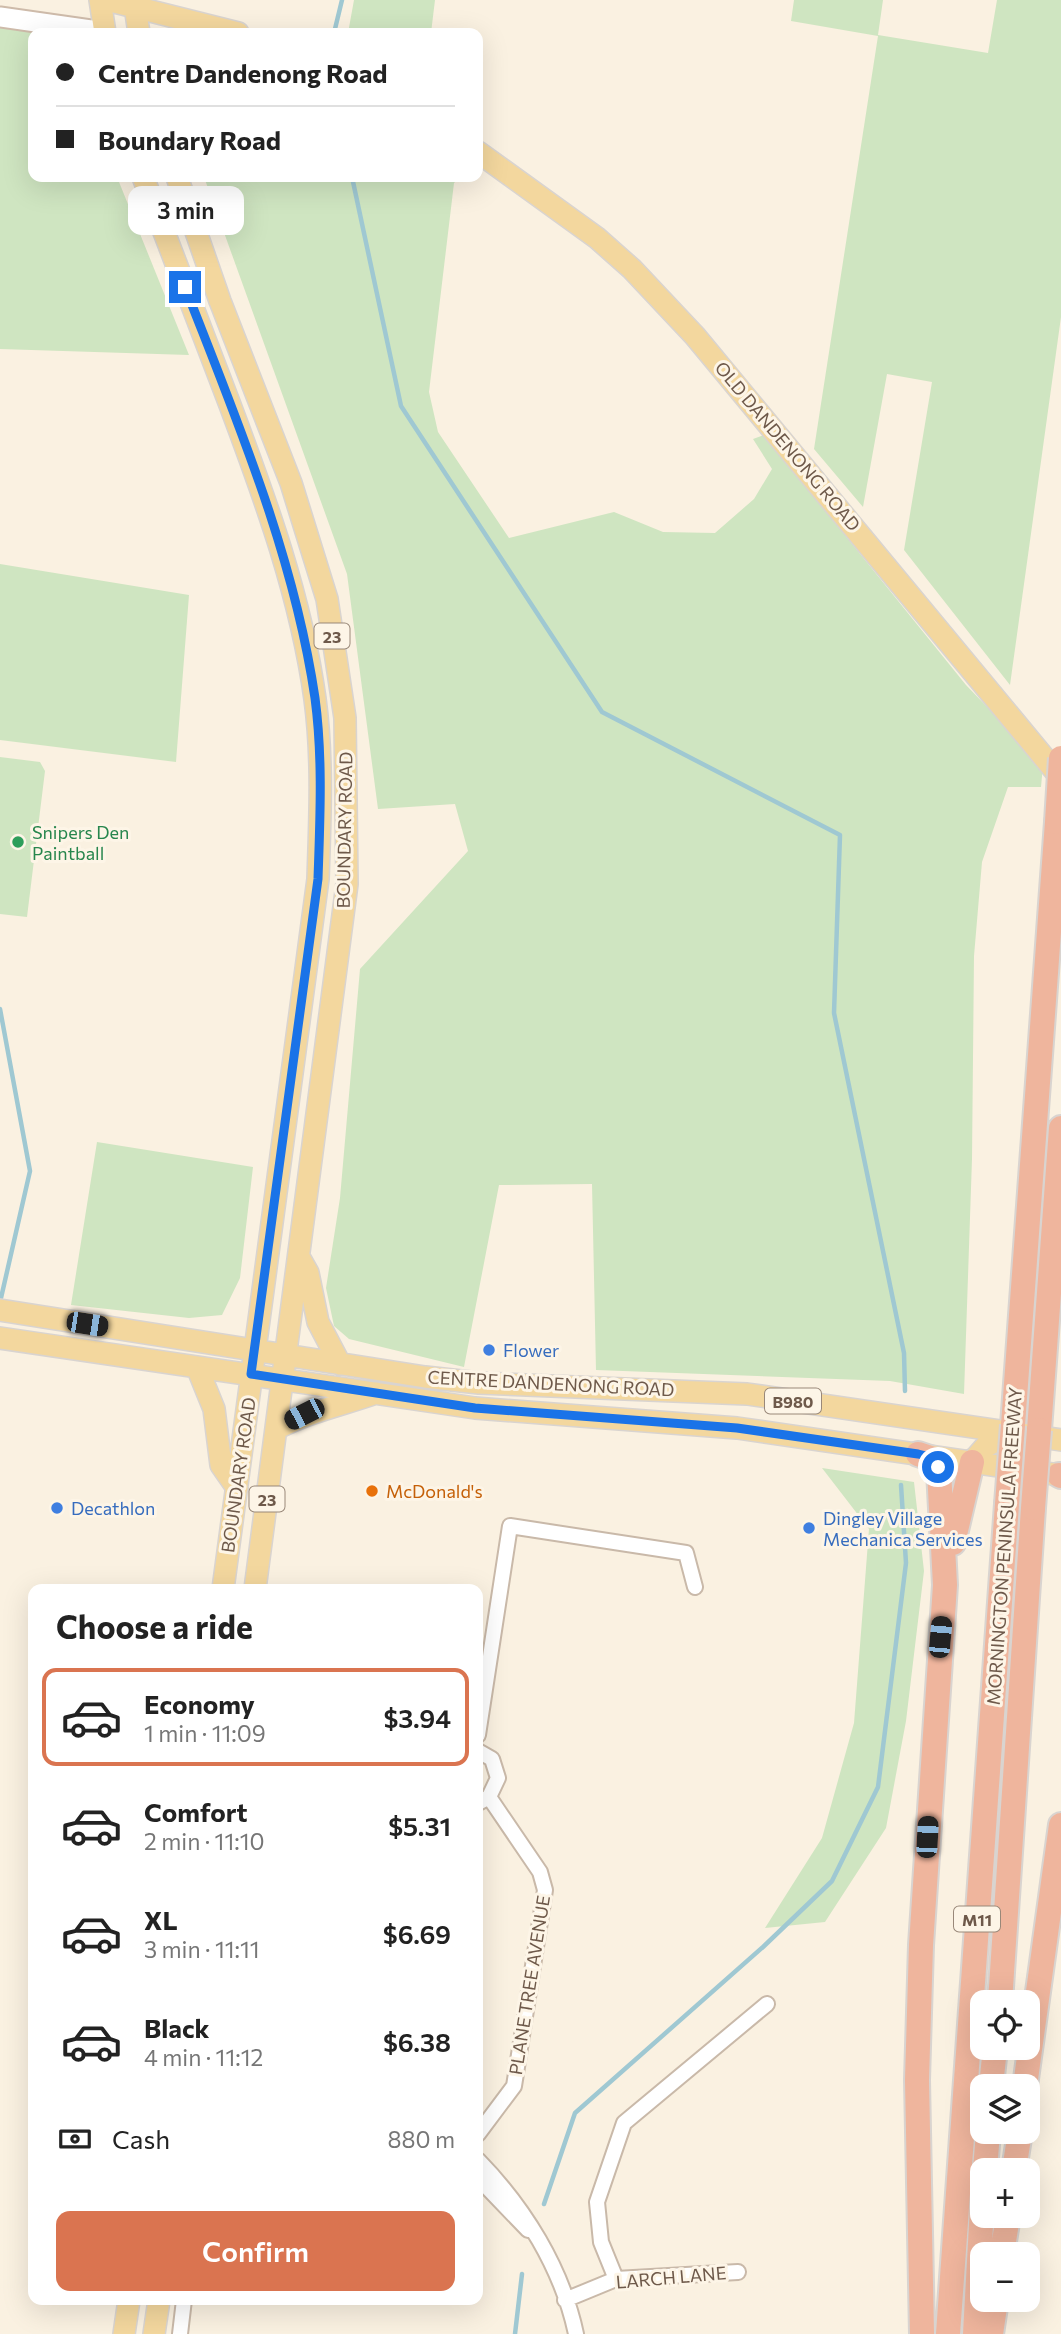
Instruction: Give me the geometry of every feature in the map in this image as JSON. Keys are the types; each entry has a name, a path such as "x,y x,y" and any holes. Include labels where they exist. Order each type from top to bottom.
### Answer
{"highway":[{"name":"MORNINGTON PENINSULA FREEWAY","path":"1001,1990 1033,1508 1028,1432 1061,758"},
{"name":"MORNINGTON PENINSULA FREEWAY","path":"948,2334 1007,1504 1028,1432 1061,1128"},
{"path":"918,1454 933,1459 939,1470 945,1585 920,1945 917,2080 922,2334"},
{"path":"945,1585 972,1462"},
{"path":"1028,2074 1061,1825"},
{"path":"975,2334 981,2228"},
{"path":"991,2334 994,2312"}],"main road":[{"path":"100,0 107,28"},
{"path":"107,0 134,3 221,28"},
{"path":"134,3 138,28"},
{"path":"0,17 61,28"},
{"name":"OLD DANDENONG ROAD","path":"483,156 597,238 632,269 695,336 1061,778"},
{"name":"BOUNDARY ROAD","path":"145,182 265,498 298,606 315,699 321,797 318,879 224,1584"},
{"name":"BOUNDARY ROAD","path":"179,182 299,509 327,599 345,718 347,884 256,1584"},
{"path":"298,1255 307,1273 318,1322 338,1364 332,1385"},
{"name":"CENTRE DANDENONG ROAD","path":"0,1310 338,1364 479,1383 747,1394 1028,1432"},
{"name":"CENTRE DANDENONG ROAD","path":"0,1338 517,1413 737,1428 1060,1475"},
{"path":"197,1367 214,1409 221,1465 237,1488"},
{"path":"276,1429 304,1414 340,1406 377,1393"},
{"path":"972,1462 986,1446 1028,1432 1060,1475"},
{"path":"124,2334 128,2305"},
{"path":"154,2334 158,2305"}],"street":[{"path":"483,1702 510,1526 686,1553 695,1587"},
{"path":"483,1754 492,1759 497,1768 496,1787 484,1800"},
{"name":"PLANE TREE AVENUE","path":"483,2127 514,2086 545,1890 540,1872 484,1800"},
{"path":"616,2279 601,2242 597,2202 624,2123 767,2004"},
{"path":"483,2166 526,2214 565,2300 576,2334"},
{"path":"483,2183 541,2244"},
{"name":"LARCH LANE","path":"565,2300 616,2279 738,2272"},
{"path":"180,2334 183,2305"}],"green space":[{"path":"354,0 435,0 432,28 349,28"},
{"path":"794,0 883,0 878,35 988,53 997,0 1061,0 1061,317 1010,685 904,550 932,382 887,374 863,507 814,449 878,36 791,21"},
{"path":"0,26 28,30 28,182 119,182 189,355 0,349"},
{"path":"206,182 455,182 429,392 438,432 509,538 614,512 663,532 715,533 754,499 772,469 753,439 764,435 966,685 1043,765 1041,787 1008,787 982,862 974,956 972,1159 964,1394 890,1381 596,1370 592,1184 499,1185 464,1367 349,1339 334,1326 326,1288 340,1198 360,969 468,851 455,804 378,809 347,574"},
{"path":"0,564 189,595 176,762 0,740"},
{"name":"Snipers Den Paintball","path":"0,757 40,762 45,771 27,917 0,914"},
{"path":"97,1142 253,1167 240,1278 222,1315 189,1318 71,1305"},
{"path":"822,1468 914,1482 924,1571 906,1721 886,1828 825,1922 765,1928 822,1838 854,1723 869,1529"}],"waterway":[{"path":"335,28 342,0"},
{"path":"353,182 401,406 602,712 840,835 834,1013 904,1353 905,1391"},
{"path":"0,1009 30,1171 1,1298"},
{"path":"544,2204 575,2113 763,1947 832,1881 878,1787 906,1563 901,1485"},
{"path":"515,2334 522,2274"}],"place":[{"name":"Snipers Den Paintball","path":"18,842"},
{"name":"Flower","path":"489,1350"},
{"name":"McDonald's","path":"372,1491"},
{"name":"Decathlon","path":"57,1508"},
{"name":"Dingley Village Mechanica Services","path":"809,1528"}],"route":[{"path":"185,287 265,498 298,606 315,699 319,745 321,797 318,879 251,1374 475,1408 551,1416 737,1428 918,1454 930,1457 938,1467"}]}
